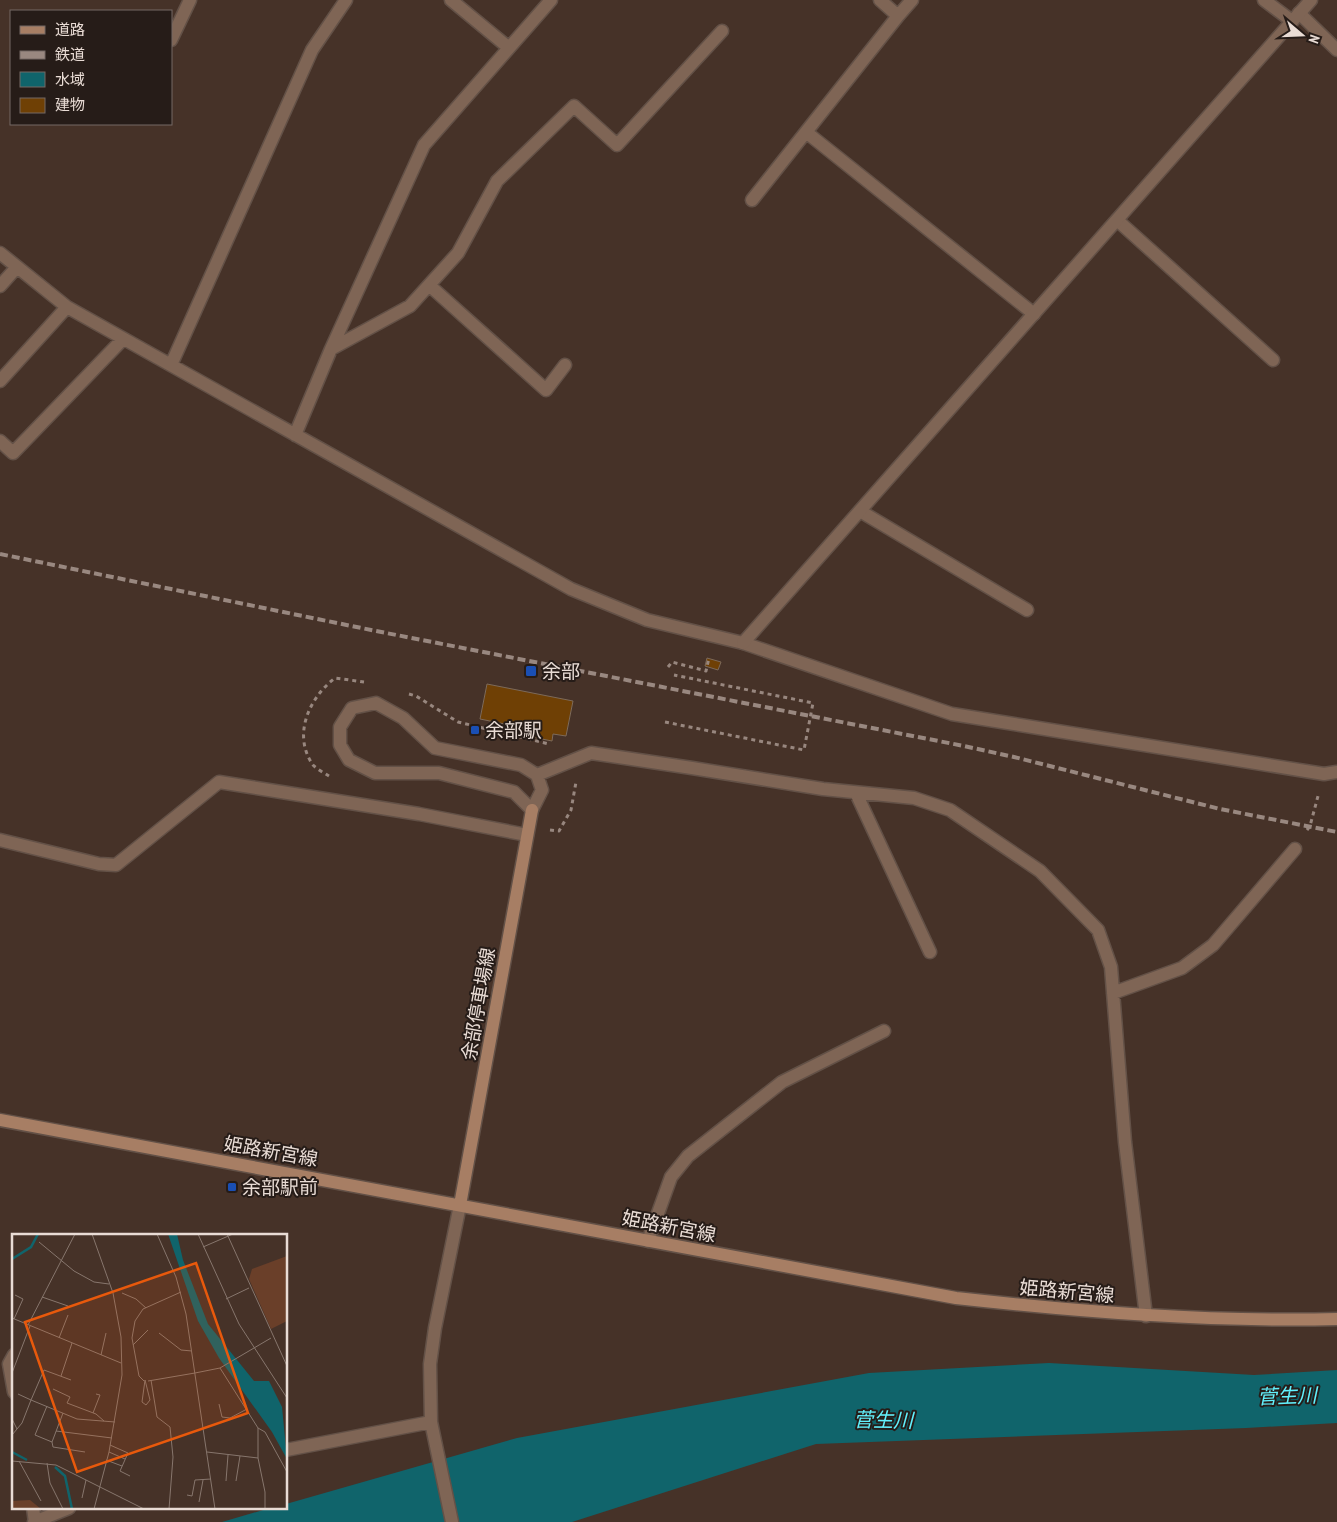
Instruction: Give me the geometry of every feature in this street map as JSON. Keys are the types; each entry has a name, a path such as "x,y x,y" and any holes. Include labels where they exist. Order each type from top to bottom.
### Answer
{"main road":[{"name":"余部停車場線","path":"460,1205 532,810"},
{"name":"姫路新宮線","path":"0,1120 956,1298 1054,1309 1146,1316 1269,1320 1337,1319"}],"street":[{"path":"172,38 190,0"},
{"path":"171,365 312,50 346,0"},
{"path":"451,0 509,48"},
{"path":"295,435 331,349 424,145 551,0"},
{"path":"880,0 898,16"},
{"path":"752,200 912,0"},
{"path":"1264,0 1296,17 1337,50"},
{"path":"743,643 1311,0"},
{"path":"331,349 410,306 458,253 497,181 574,106 617,145 722,31"},
{"path":"806,132 1034,314"},
{"path":"1116,220 1273,360"},
{"path":"0,253 67,307 123,339 571,589 647,620 743,643 952,714 1331,773"},
{"path":"0,286 17,267"},
{"path":"429,285 546,390 565,364"},
{"path":"0,380 67,307"},
{"path":"0,441 13,453 123,339"},
{"path":"860,511 1027,610"},
{"path":"376,703 403,718 435,748 521,765 537,775 542,790 532,810 514,792 439,773 375,773 349,760 340,745 340,727 352,708 376,703"},
{"path":"537,775 591,753 823,789 914,798 950,810 1040,871 1098,930 1111,967 1125,1142 1146,1316"},
{"path":"0,840 99,864 116,865 219,782 419,814 527,835"},
{"path":"856,793 930,952"},
{"path":"1114,993 1182,968 1213,945 1295,848"},
{"path":"648,1241 671,1177 688,1156 782,1082 884,1031"},
{"path":"452,1522 431,1422 430,1364 435,1328 460,1205"},
{"path":"12,1359 9,1364 12,1381"},
{"path":"288,1450 431,1422"},
{"path":"35,1522 64,1510"}],"path":[{"path":"668,667 672,662 706,671 711,651"},
{"path":"665,722 804,750 813,703 674,675"},
{"path":"1295,848 1310,826 1331,773"}],"water":[{"name":"菅生川","path":"1049,1363 1254,1375 1337,1370 1337,1423 816,1444 572,1522 222,1522 263,1510 288,1510 288,1503 517,1438 869,1373"}],"building":[{"path":"707,658 721,662 718,670 705,666"},
{"path":"487,684 573,701 566,736 553,734 552,741 532,737 534,730 480,719"}],"railway":[{"path":"0,554 376,631 964,746 1220,809 1337,832"}],"place":[{"name":"余部","path":"531,671"},
{"name":"余部駅","path":"475,730"},
{"name":"余部駅前","path":"232,1187"}]}
